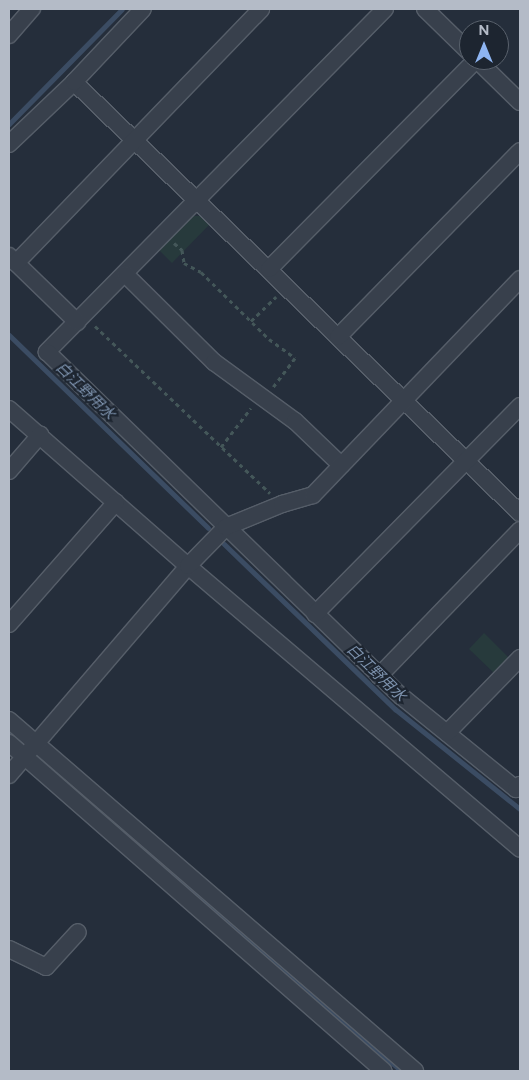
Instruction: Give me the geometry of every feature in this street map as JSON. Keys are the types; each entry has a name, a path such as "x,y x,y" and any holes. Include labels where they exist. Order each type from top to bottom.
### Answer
{"street":[{"path":"9,35 32,9"},
{"path":"9,144 74,82 143,9"},
{"path":"80,319 12,259 134,139 261,9"},
{"path":"385,9 47,352 379,676 447,733 519,789"},
{"path":"425,9 459,42"},
{"path":"269,269 467,70"},
{"path":"487,70 520,102"},
{"path":"74,82 520,513"},
{"path":"338,337 520,151"},
{"path":"125,274 214,362 295,421 341,464"},
{"path":"9,774 188,566 226,527 282,504 312,495 520,279"},
{"path":"315,614 520,406"},
{"path":"9,409 188,566 520,849"},
{"path":"9,471 40,435"},
{"path":"9,624 116,502"},
{"path":"379,676 520,530"},
{"path":"447,733 520,658"},
{"path":"9,720 30,750 384,1071"},
{"path":"9,743 30,750 414,1071"},
{"path":"9,949 46,967 78,932"}],"path":[{"path":"164,234 182,250"},
{"path":"182,244 184,264 201,272 251,321 295,358 221,447"},
{"path":"251,321 287,287"},
{"path":"80,319 282,504"}],"shaded area":[{"path":"193,216 200,216 210,224 172,263 159,250"},
{"path":"484,633 510,659 495,674 469,649"}],"waterway":[{"name":"白江野用水","path":"9,124 122,9"},
{"name":"白江野用水","path":"9,335 208,528"},
{"name":"白江野用水","path":"224,544 395,709 520,809"},
{"path":"9,733 18,740"},
{"path":"55,772 401,1071"}]}
